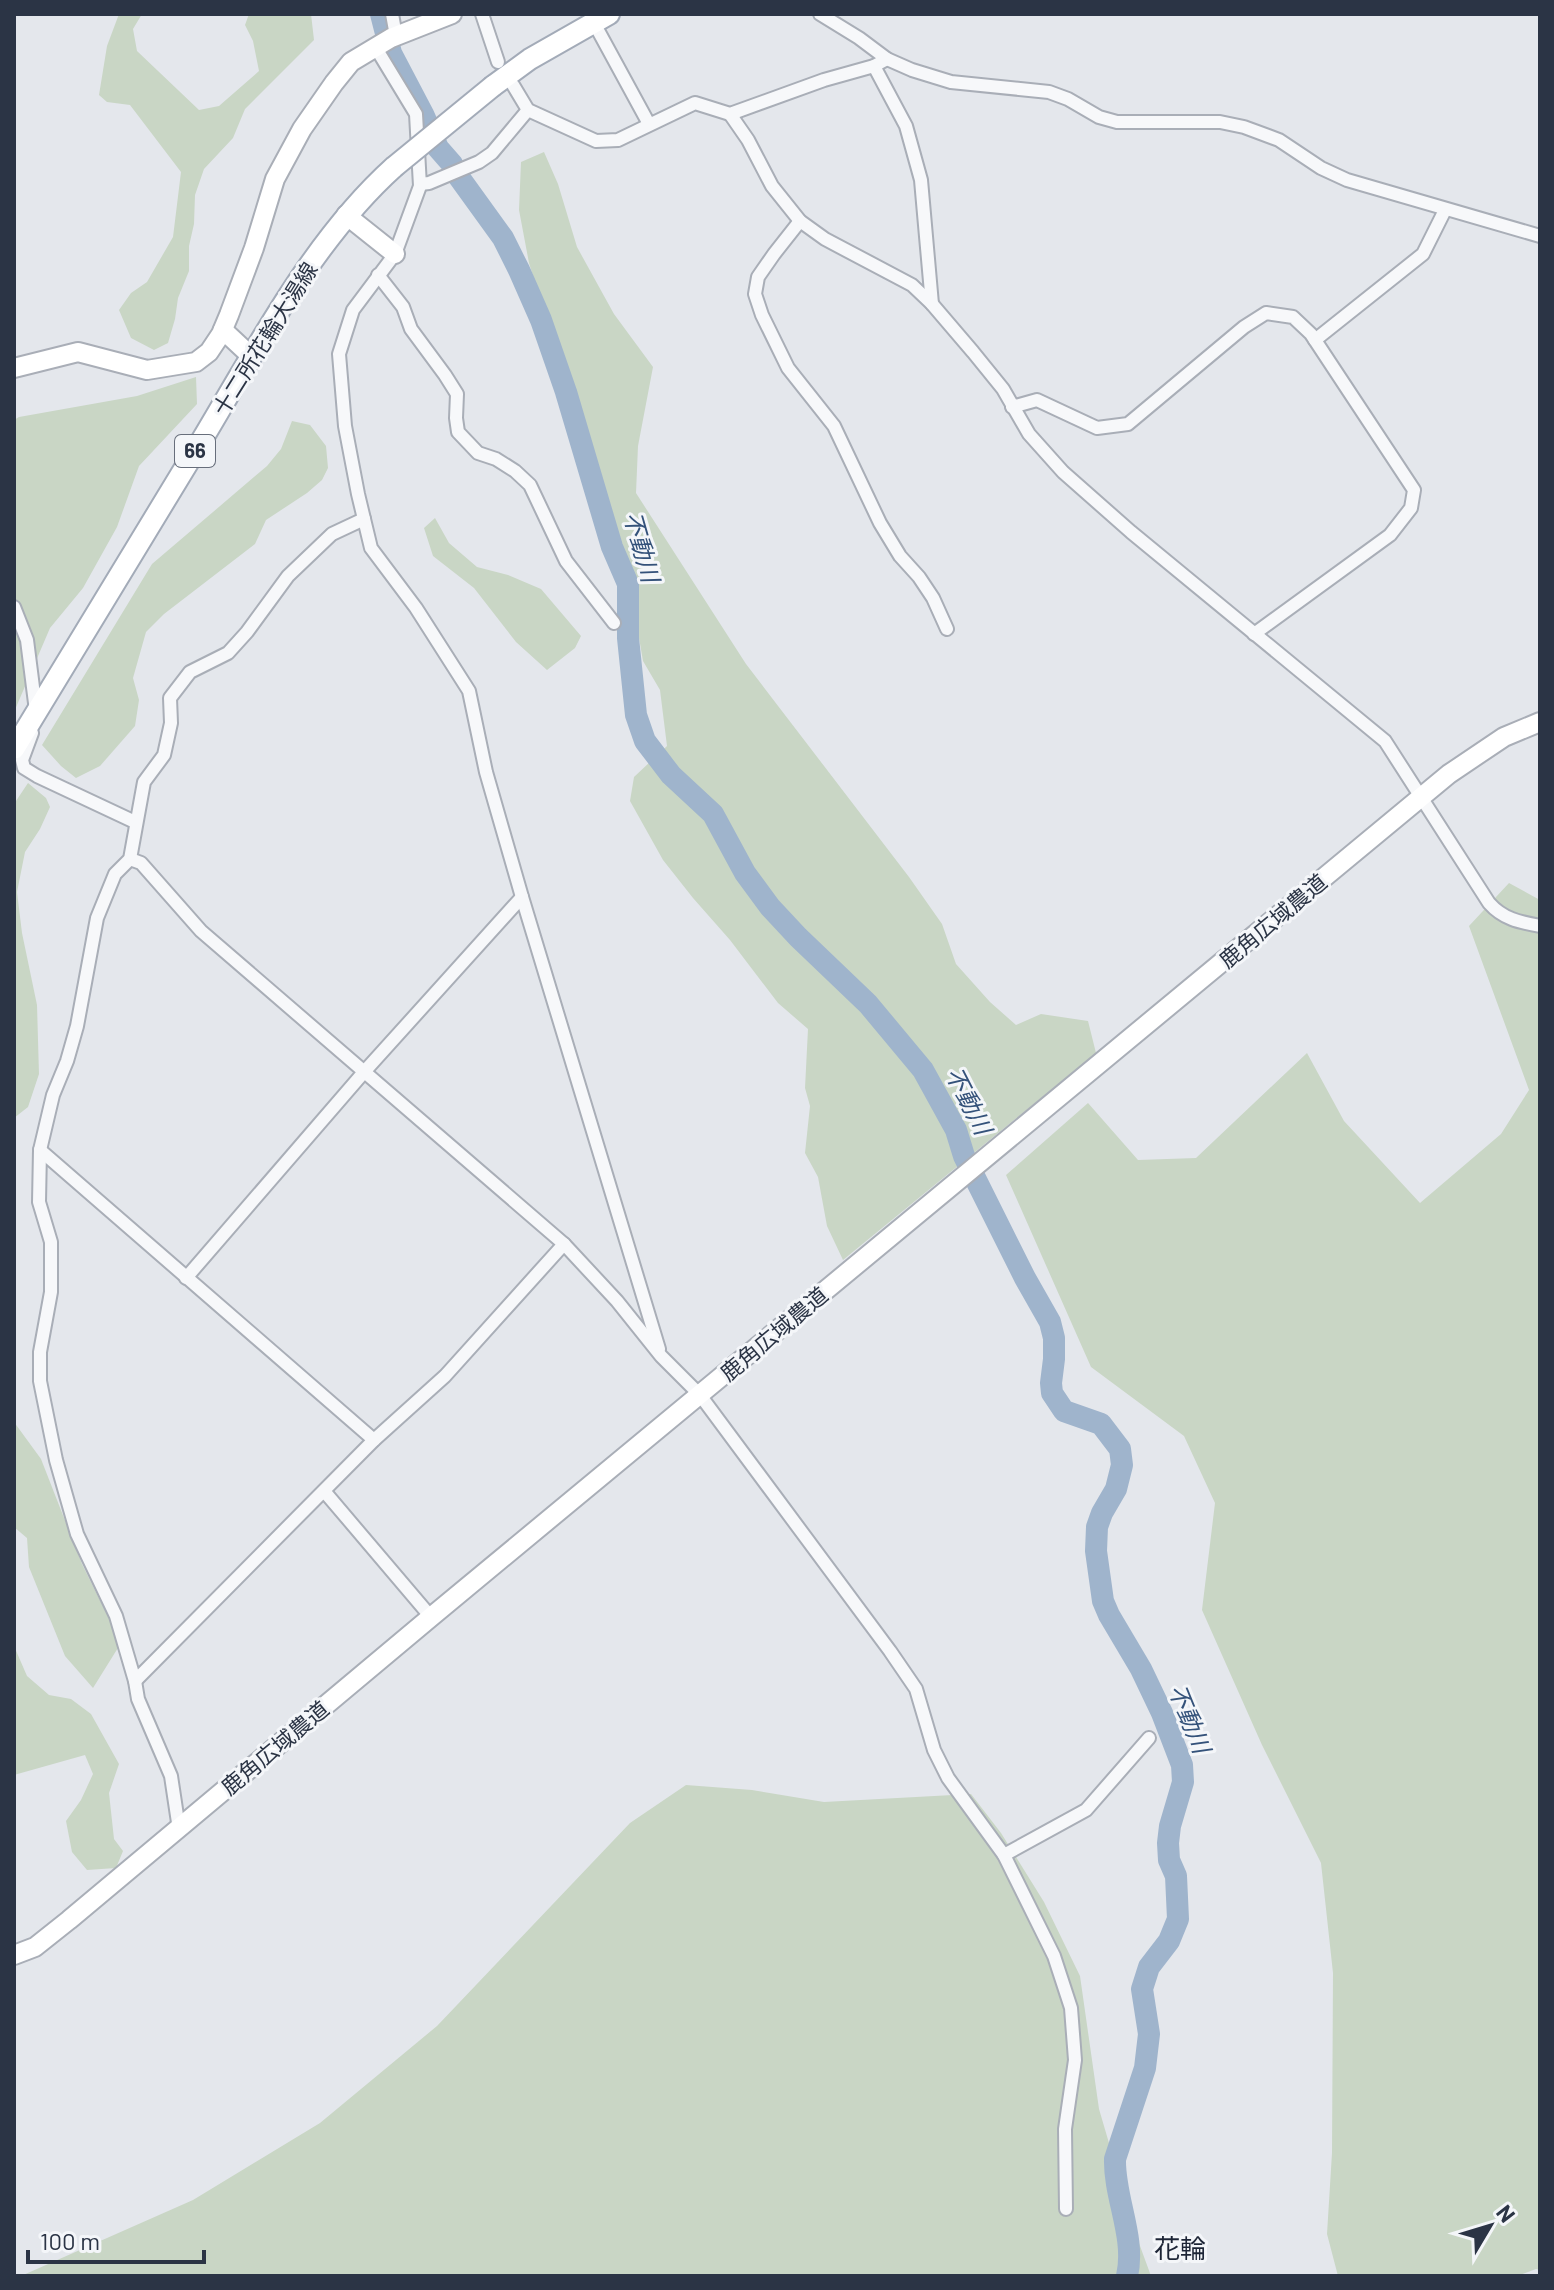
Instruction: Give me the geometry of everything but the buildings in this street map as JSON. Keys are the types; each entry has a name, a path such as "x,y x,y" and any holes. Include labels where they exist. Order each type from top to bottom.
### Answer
{"main road":[{"name":"十二所花輪大湯線","path":"14,749 252,357 346,215 394,167 503,86 530,59 601,18"}],"street":[{"path":"392,14 386,42 416,114 420,184 395,254 353,310 339,354 345,426 371,548 416,608 469,691 486,772 522,897 661,1356"},
{"path":"14,368 78,352 147,370 173,368 196,362 209,352 223,330 254,248 275,179 302,129 334,83 351,62 386,42 452,14"},
{"path":"482,14 498,62"},
{"path":"820,14 887,59 912,70 951,82 1049,92 1099,117 1117,122 1220,122 1244,127 1279,140 1321,168 1347,180 1540,236"},
{"path":"601,18 649,124"},
{"path":"503,86 528,110 596,141 618,140 695,103 730,114 887,59"},
{"path":"874,66 906,126 921,180 932,304"},
{"path":"420,184 479,162 492,153 528,110"},
{"path":"730,114 748,140 772,186 800,221 825,239 912,285 932,304 1003,389 1029,434 1063,472 1385,741 1420,799 1498,914 1540,926"},
{"path":"1315,340 1423,254 1445,210"},
{"path":"346,215 395,254"},
{"path":"800,221 758,277 755,294 762,315 788,368 834,426 880,523 900,556 933,598 947,629"},
{"path":"378,275 403,307 411,329 457,394 458,432 478,453 496,459 530,485 566,561 614,623"},
{"path":"1012,407 1037,400 1097,428 1128,424 1244,327 1266,313 1293,317 1315,340 1414,490 1411,508 1390,535 1254,634"},
{"path":"223,330 252,357"},
{"path":"179,1829 171,1776 138,1699 116,1616 77,1534 56,1460 40,1381 40,1352 51,1292 51,1242 39,1202 40,1150 53,1095 77,1026 97,918 115,874 130,859 144,782 164,755 171,723 170,698 190,672 228,653 288,576 332,534 364,519"},
{"path":"14,607 27,640 37,706 33,731 22,760 24,768 135,822"},
{"name":"鹿角広域農道","path":"14,1955 35,1947 179,1829 1449,774 1504,737 1540,722"},
{"path":"130,859 141,863 201,931 564,1244 617,1301 661,1356 700,1395 916,1689 934,1750 948,1778 1004,1855 1054,1956 1071,2008 1075,2060 1065,2129 1066,2209"},
{"path":"186,1278 364,1072 522,897"},
{"path":"40,1150 374,1440"},
{"path":"135,1681 374,1440 445,1376 564,1244"},
{"path":"324,1491 431,1617"},
{"path":"1004,1855 1086,1810 1149,1738"}],"green space":[{"path":"119,14 142,14 133,29 137,51 199,110 219,106 259,71 253,41 245,25 249,14 311,14 314,40 245,109 233,138 204,169 195,195 189,271 178,298 168,343 154,350 131,338 119,310 131,293 147,282 173,237 181,172 130,105 107,102 99,95 107,46"},
{"path":"544,152 558,184 577,247 614,314 653,367 638,446 636,493 746,664 942,924 956,964 990,1002 1016,1025 1041,1014 1088,1021 1096,1053 843,1260 827,1226 818,1177 805,1153 810,1106 805,1088 808,1029 778,1003 663,860 630,801 634,777 667,746 660,690 643,661 631,591 529,263 519,210 521,162"},
{"path":"196,377 197,404 139,466 117,527 83,588 50,628 14,712 14,420 137,396"},
{"path":"292,421 310,425 326,446 328,468 322,480 266,520 255,544 164,614 146,632 133,678 139,700 135,726 100,766 76,778 42,745 152,564 267,466 281,449"},
{"path":"435,518 449,543 477,567 508,575 541,589 581,636 575,648 547,670 516,642 474,588 433,556 424,528"},
{"path":"28,783 46,798 50,807 25,852 17,892 37,1005 39,1074 28,1107 14,1118 14,804"},
{"path":"1509,883 1540,900 1540,2270 1517,2276 1338,2276 1327,2234 1332,2153 1333,1973 1321,1863 1262,1745 1202,1610 1215,1503 1184,1436 1091,1367 1006,1175 1088,1103 1138,1160 1196,1158 1307,1053 1344,1121 1420,1203 1501,1134 1529,1090 1469,926"},
{"path":"14,1422 41,1459 82,1564 121,1643 93,1688 65,1656 29,1567 27,1538 14,1527"},
{"path":"14,1646 27,1676 49,1695 71,1699 91,1714 119,1764 109,1793 114,1839 123,1851 116,1868 87,1870 72,1852 66,1821 81,1800 93,1774 85,1755 14,1775"},
{"path":"686,1785 752,1790 824,1802 971,1794 1001,1833 1044,1902 1080,1976 1099,2109 1151,2276 21,2276 193,2200 320,2123 437,2026 630,1823"}],"waterway":[{"name":"不動川","path":"381,14 391,53 438,148 503,238 541,320 612,547 628,584 628,638 636,715 645,741 671,775 713,814 745,873 770,907 868,1004 923,1070 956,1130 964,1156 1025,1278 1050,1322 1054,1338 1052,1393 1064,1411 1101,1424 1120,1449 1122,1465 1116,1489 1097,1527 1096,1551 1103,1601 1162,1713 1182,1765 1183,1782 1168,1843 1169,1860 1176,1876 1178,1919 1169,1941 1149,1967 1142,1989 1149,2034 1145,2068 1115,2159 1129,2247 1127,2276"}],"district":[{"name":"花輪","path":"1180,2249"}]}
